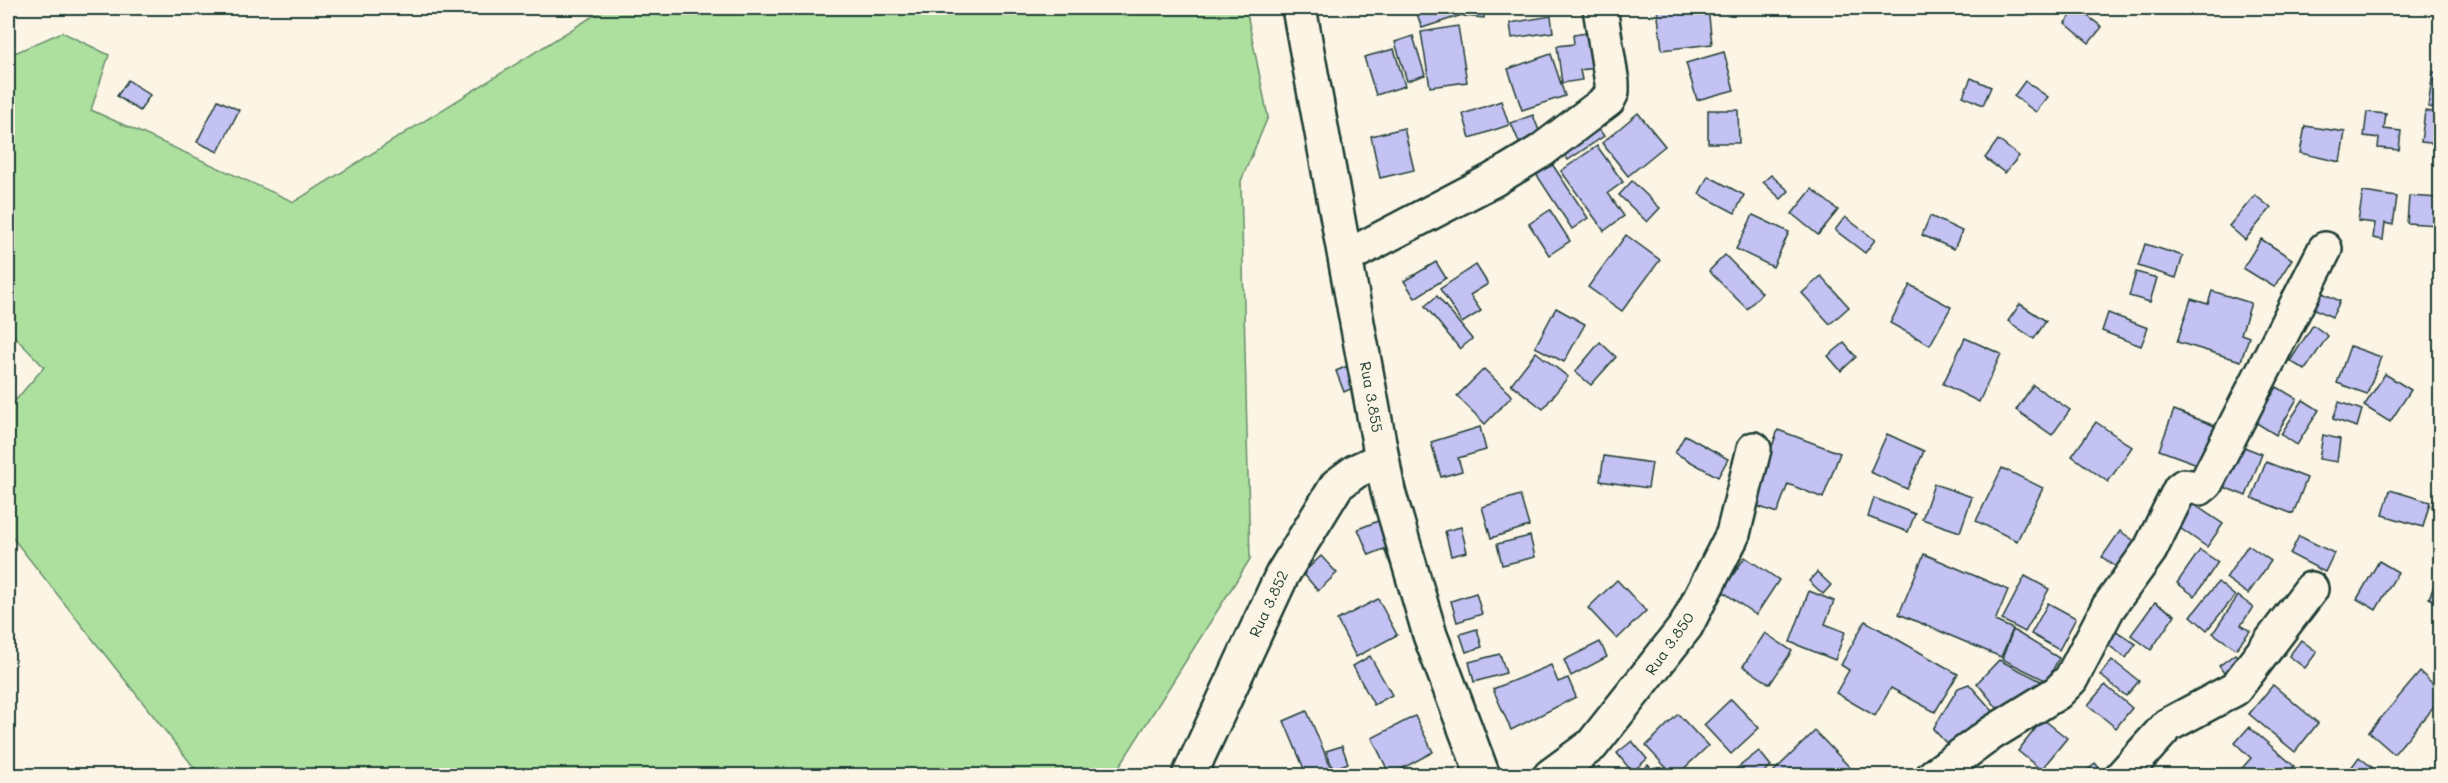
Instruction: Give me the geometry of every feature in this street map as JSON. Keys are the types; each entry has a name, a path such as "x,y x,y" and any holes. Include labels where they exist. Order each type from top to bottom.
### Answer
{"street":[{"name":"Rua 3.855","path":"1299,8 1388,491 1430,635 1483,776"},
{"path":"1346,257 1503,174 1541,151 1608,100 1612,92 1612,83 1600,8"},
{"path":"1933,776 1992,733 2057,693 2071,679 2108,608 2150,550 2180,489 2184,486 2200,488 2206,483 2325,249"},
{"name":"Rua 3.850","path":"1550,776 1592,745 1686,626 1733,534 1754,449"},
{"name":"Rua 3.852","path":"1189,776 1282,575 1337,485 1356,471 1369,465 1383,464"},
{"path":"2122,776 2168,725 2235,688 2311,590"}],"green space":[{"path":"606,8 1246,8 1268,117 1241,181 1250,559 1114,775 200,775 8,532 8,409 44,367 8,330 8,56 62,32 109,55 91,110 294,202"}],"building":[{"path":"1438,8 1459,8 1462,15 1422,28 1417,14"},
{"path":"1465,8 1485,8 1484,18 1464,16"},
{"path":"1657,8 1708,8 1712,44 1662,50"},
{"path":"2077,8 2102,27 2089,43 2065,23"},
{"path":"1551,16 1553,32 1512,38 1510,23"},
{"path":"1458,26 1467,82 1430,87 1421,32"},
{"path":"1601,31 1605,67 1580,70 1582,80 1562,83 1557,46 1574,44 1573,35"},
{"path":"1413,36 1425,75 1407,81 1395,42"},
{"path":"1394,49 1405,86 1376,95 1364,57"},
{"path":"1724,52 1734,90 1697,100 1686,63"},
{"path":"1551,54 1565,96 1522,110 1508,69"},
{"path":"2433,72 2440,73 2440,109 2428,107"},
{"path":"1971,78 1991,87 1983,105 1963,96"},
{"path":"128,80 150,95 140,111 117,96"},
{"path":"2025,81 2048,97 2036,112 2014,96"},
{"path":"218,100 239,110 218,152 197,142"},
{"path":"1501,101 1509,125 1470,138 1463,114"},
{"path":"1708,110 1738,110 1739,143 1708,143"},
{"path":"2425,111 2440,113 2440,144 2421,142"},
{"path":"2367,112 2386,114 2384,129 2401,131 2399,150 2378,148 2379,138 2364,136"},
{"path":"1638,113 1665,146 1628,176 1602,143"},
{"path":"1533,115 1545,146 1524,154 1511,123"},
{"path":"1591,118 1604,136 1568,160 1556,142"},
{"path":"2305,126 2345,132 2340,162 2300,153"},
{"path":"1404,128 1414,170 1380,178 1371,136"},
{"path":"1998,140 2019,156 2005,173 1985,158"},
{"path":"1597,146 1623,182 1608,193 1624,216 1604,231 1561,171"},
{"path":"1544,152 1588,218 1572,229 1529,163"},
{"path":"1771,175 1789,191 1781,199 1763,182"},
{"path":"1708,176 1744,195 1735,213 1699,194"},
{"path":"1632,181 1660,208 1647,222 1619,195"},
{"path":"1812,189 1838,210 1818,235 1792,214"},
{"path":"2363,192 2397,197 2393,225 2385,223 2383,240 2373,238 2375,223 2358,221"},
{"path":"2255,195 2271,208 2245,240 2229,226"},
{"path":"2409,196 2439,198 2438,225 2407,223"},
{"path":"1550,210 1570,241 1549,255 1529,224"},
{"path":"1753,215 1789,232 1773,267 1736,249"},
{"path":"1930,216 1962,231 1954,249 1922,235"},
{"path":"1845,217 1875,240 1865,253 1835,230"},
{"path":"1626,235 1660,260 1622,311 1588,287"},
{"path":"2261,239 2292,259 2274,287 2243,268"},
{"path":"2145,244 2183,256 2176,278 2138,266"},
{"path":"1725,255 1762,293 1747,309 1709,271"},
{"path":"1436,262 1446,278 1415,298 1404,281"},
{"path":"1476,265 1488,284 1470,295 1481,311 1462,323 1440,289"},
{"path":"2136,272 2157,278 2150,302 2129,296"},
{"path":"1821,276 1849,307 1830,324 1802,293"},
{"path":"1910,285 1951,307 1930,345 1890,323"},
{"path":"2212,291 2251,303 2241,334 2249,337 2241,361 2177,342 2191,299 2208,304"},
{"path":"2318,291 2340,301 2332,317 2311,307"},
{"path":"1437,296 1472,339 1460,349 1425,306"},
{"path":"2020,304 2046,321 2034,339 2008,321"},
{"path":"1556,308 1585,324 1564,362 1535,347"},
{"path":"2108,313 2148,328 2141,346 2102,331"},
{"path":"2313,325 2328,336 2305,370 2290,361"},
{"path":"1965,338 2001,354 1979,402 1943,384"},
{"path":"1600,342 1616,357 1591,385 1575,372"},
{"path":"1844,343 1856,357 1841,371 1828,356"},
{"path":"2350,346 2381,357 2367,394 2337,383"},
{"path":"1536,352 1568,377 1543,409 1511,384"},
{"path":"1352,364 1361,384 1344,392 1336,371"},
{"path":"1484,369 1512,396 1485,424 1457,396"},
{"path":"2385,374 2411,390 2390,422 2364,406"},
{"path":"2033,385 2070,410 2052,435 2016,410"},
{"path":"2277,387 2297,399 2276,435 2255,422"},
{"path":"2303,400 2319,410 2297,445 2281,434"},
{"path":"2339,402 2362,410 2357,427 2333,419"},
{"path":"2174,410 2215,426 2200,465 2159,450"},
{"path":"2096,422 2132,447 2108,482 2072,456"},
{"path":"1480,427 1486,450 1458,458 1462,471 1441,477 1431,442"},
{"path":"1778,430 1840,453 1823,498 1788,484 1777,513 1751,504"},
{"path":"1887,434 1924,451 1907,489 1870,472"},
{"path":"1685,435 1728,459 1718,477 1675,453"},
{"path":"2323,435 2340,439 2337,462 2319,459"},
{"path":"2231,442 2262,454 2246,496 2214,483"},
{"path":"1604,456 1652,463 1648,488 1600,481"},
{"path":"2266,462 2307,478 2293,514 2252,498"},
{"path":"2002,468 2043,488 2017,541 1976,521"},
{"path":"2440,476 2440,509 2432,507"},
{"path":"1934,484 1972,497 1960,532 1922,519"},
{"path":"2390,490 2430,502 2423,527 2383,515"},
{"path":"1520,495 1529,526 1491,538 1482,507"},
{"path":"2183,497 2223,524 2207,547 2167,519"},
{"path":"1874,498 1915,514 1908,532 1868,517"},
{"path":"1388,517 1405,560 1391,566 1384,549 1369,555 1358,529"},
{"path":"1461,527 1467,552 1451,556 1445,531"},
{"path":"2120,531 2140,545 2122,571 2102,557"},
{"path":"1530,536 1535,557 1502,565 1497,544"},
{"path":"2299,536 2334,553 2325,572 2290,554"},
{"path":"2248,545 2271,561 2248,594 2226,578"},
{"path":"2200,550 2218,562 2195,596 2177,583"},
{"path":"1924,554 2008,590 1995,621 2013,629 2001,657 1899,614"},
{"path":"1321,556 1337,573 1318,591 1303,573"},
{"path":"1745,557 1779,580 1756,615 1722,591"},
{"path":"2379,561 2398,572 2376,610 2357,599"},
{"path":"1817,572 1831,585 1823,594 1809,581"},
{"path":"2440,572 2440,604 2429,598"},
{"path":"2025,576 2049,589 2025,632 2002,620"},
{"path":"1617,580 1646,611 1617,639 1588,608"},
{"path":"2218,582 2235,596 2207,630 2191,616"},
{"path":"1809,591 1834,601 1825,624 1845,632 1835,660 1790,642"},
{"path":"1476,593 1482,614 1457,622 1451,601"},
{"path":"2238,596 2253,607 2241,625 2250,631 2236,649 2213,633"},
{"path":"1378,599 1397,635 1356,657 1337,620"},
{"path":"2155,602 2175,615 2151,650 2131,635"},
{"path":"2048,603 2076,618 2059,650 2031,634"},
{"path":"1865,621 1958,674 1935,712 1891,688 1875,716 1836,693 1849,670 1841,665"},
{"path":"1477,629 1482,647 1466,652 1460,634"},
{"path":"2013,630 2059,658 2047,681 2002,659"},
{"path":"2116,631 2136,644 2126,658 2107,644"},
{"path":"1765,633 1792,651 1770,684 1743,666"},
{"path":"2301,640 2317,652 2305,668 2289,656"},
{"path":"1600,642 1607,657 1571,676 1564,660"},
{"path":"1500,654 1506,673 1474,682 1469,662"},
{"path":"2235,654 2248,670 2231,683 2219,666"},
{"path":"1370,656 1392,695 1374,705 1353,666"},
{"path":"1999,660 2043,682 2002,714 1977,683"},
{"path":"2112,660 2139,681 2126,696 2100,675"},
{"path":"1551,665 1558,682 1568,678 1576,697 1511,730 1493,689"},
{"path":"2420,672 2440,690 2440,699 2394,754 2369,732"},
{"path":"1969,684 1999,718 1974,738 1966,731 1948,745 1933,729 1958,688"},
{"path":"2105,685 2132,708 2116,728 2088,705"},
{"path":"2273,685 2318,723 2295,752 2249,714"},
{"path":"1731,699 1759,728 1731,754 1704,725"},
{"path":"1307,711 1331,768 1315,776 1307,776 1284,721"},
{"path":"1678,714 1708,746 1674,776 1646,746"},
{"path":"1415,716 1433,752 1390,775 1372,738"},
{"path":"2043,719 2067,738 2041,770 2018,751"},
{"path":"2249,727 2294,766 2286,776 2236,775 2251,758 2235,743"},
{"path":"1815,731 1858,776 1770,775"},
{"path":"1632,741 1647,759 1632,772 1617,753"},
{"path":"1342,746 1348,763 1333,769 1326,751"},
{"path":"1759,751 1771,766 1759,776 1734,776 1731,773"},
{"path":"2359,757 2383,776 2345,776"},
{"path":"2095,763 2106,776 2082,776"},
{"path":"1648,765 1658,776 1637,776"}]}
